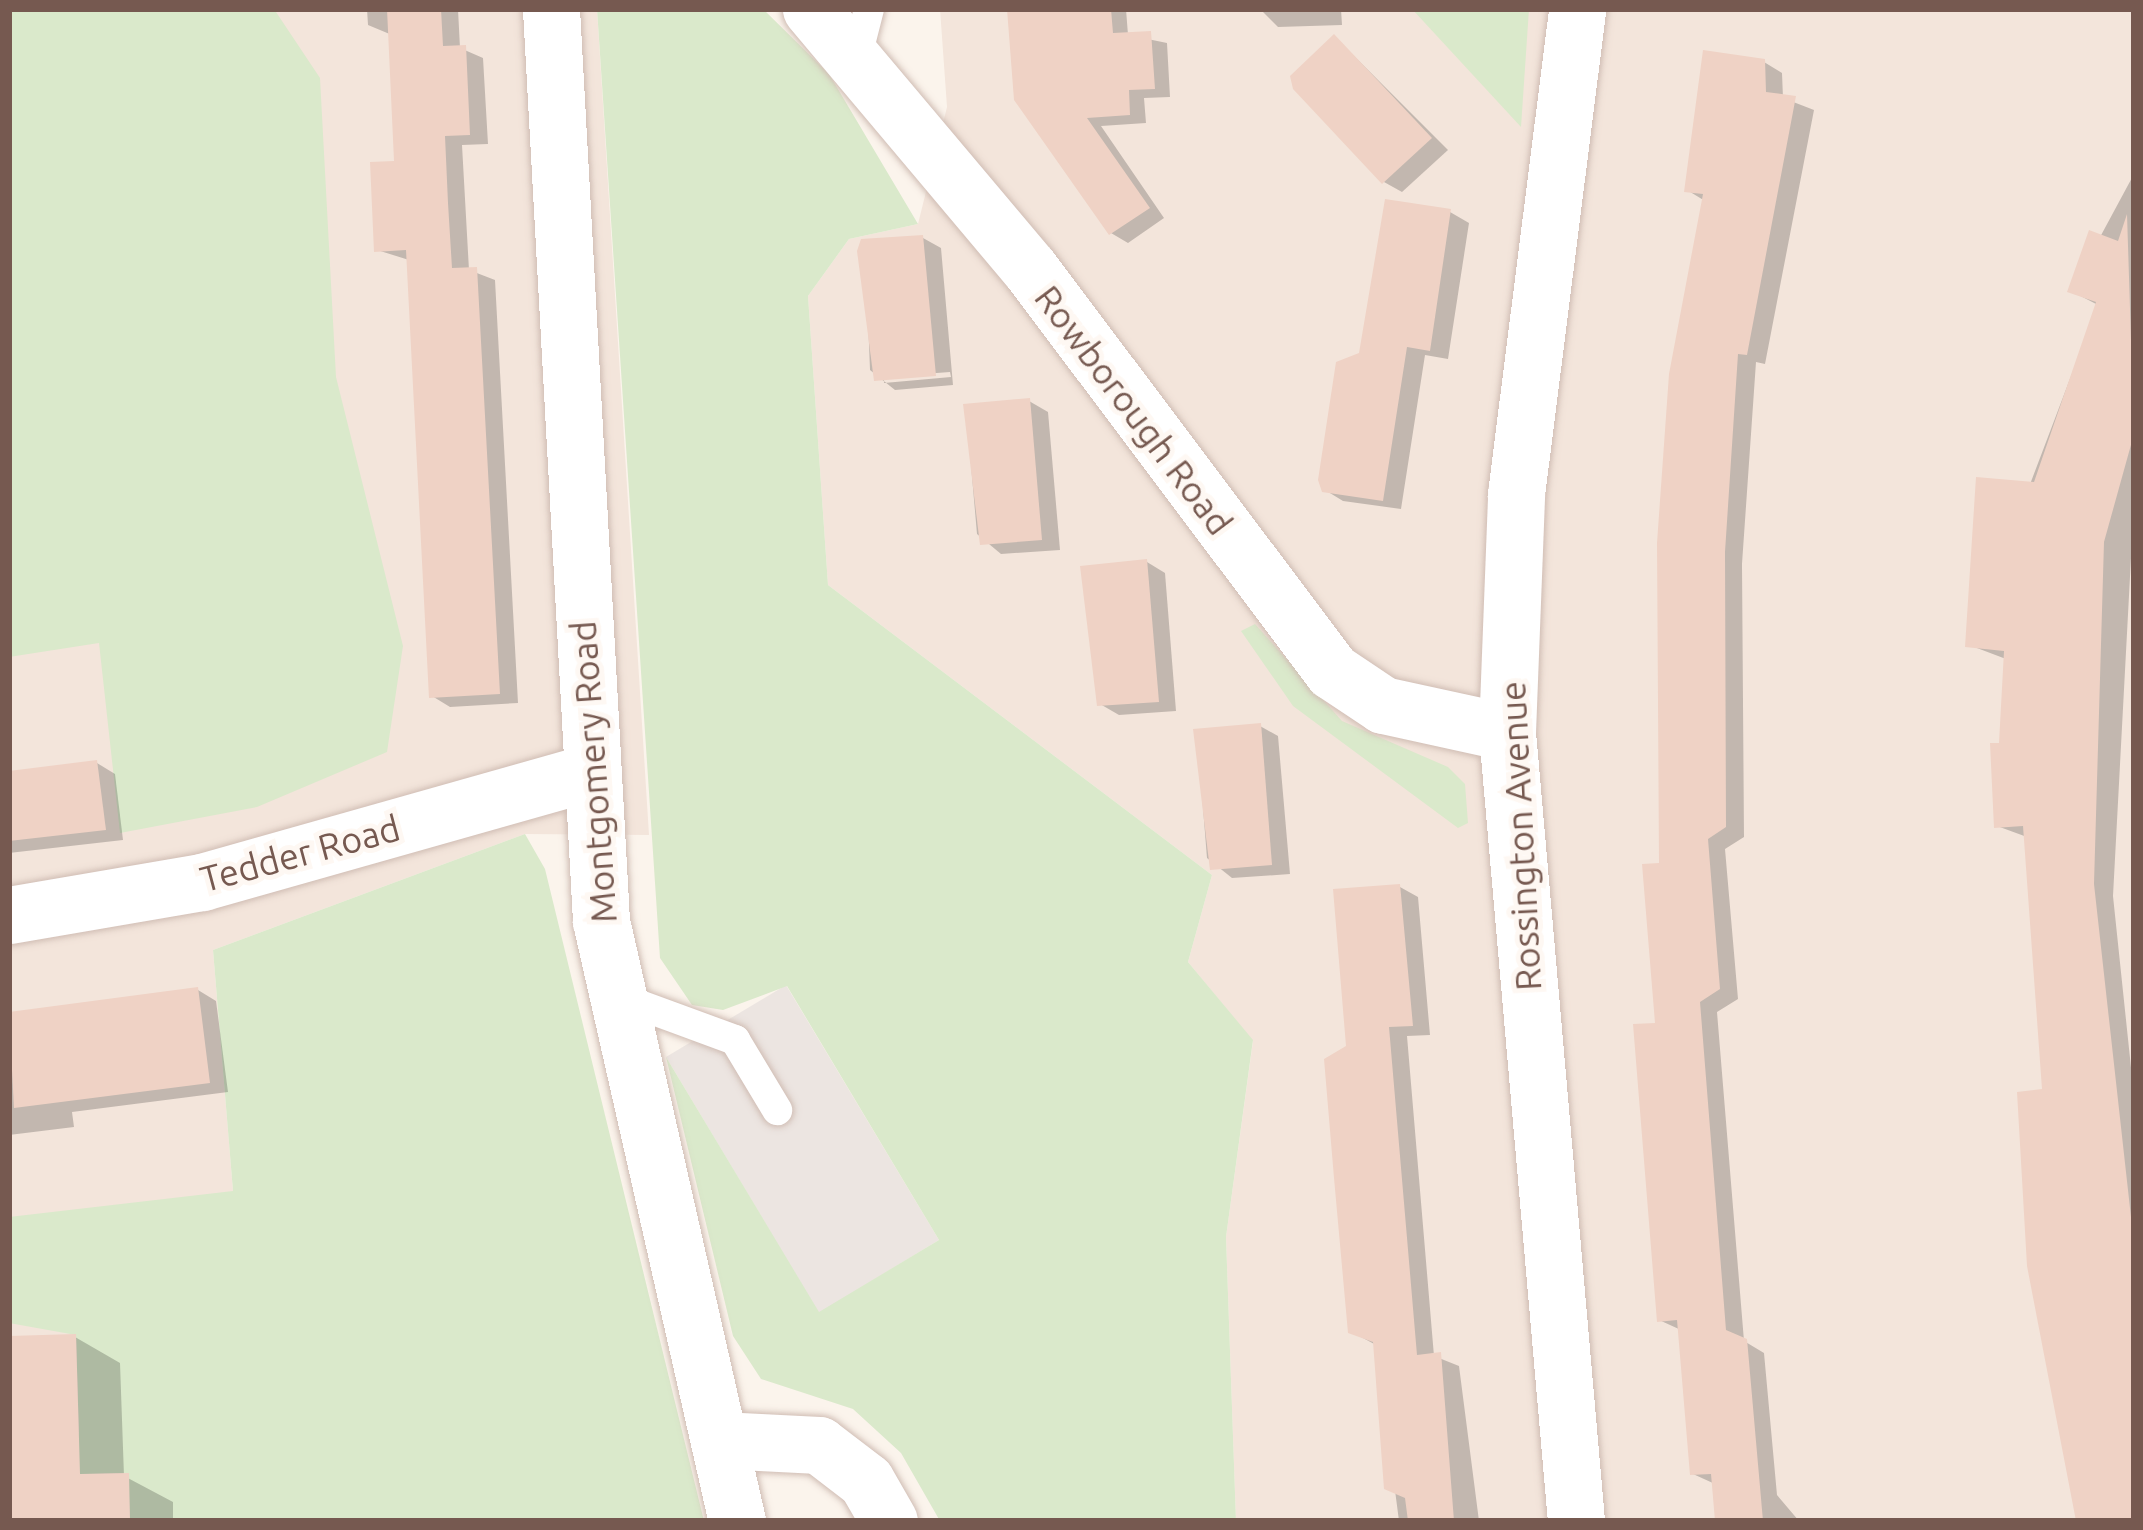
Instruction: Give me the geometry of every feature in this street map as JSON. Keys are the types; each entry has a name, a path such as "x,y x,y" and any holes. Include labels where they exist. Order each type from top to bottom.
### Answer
{"street":[{"name":"Montgomery Road","path":"551,9 587,772 618,998 737,1521"},
{"name":"Rowborough Road","path":"811,9 862,34 1030,269 1332,671 1383,705 1507,732"},
{"name":"Rossington Avenue","path":"1576,1521 1507,732 1516,494 1577,9"},
{"name":"Tedder Road","path":"9,915 202,882 587,772"},
{"path":"719,1440 819,1445 866,1481 889,1521"}],"lane":[{"path":"618,998 735,1040 777,1110"}],"shaded area":[{"path":"9,9 597,9 649,835 525,834 213,950 233,1191 334,1521 9,1521"},
{"path":"940,9 2134,9 2134,1521 1236,1521 1226,1237 1253,1041 1188,962 1212,875 828,585 808,296 849,239 918,224 947,107"},
{"path":"786,985 939,1240 819,1313 666,1057"}],"green space":[{"path":"9,9 274,9 320,78 336,377 403,646 387,752 257,807 120,833 99,643 9,657"},
{"path":"597,9 763,9 829,74 918,224 849,239 808,296 828,585 1212,875 1188,962 1253,1040 1226,1237 1236,1521 940,1521 901,1453 853,1409 761,1379 733,1336 666,1057 819,1312 939,1240 787,986 723,1010 692,1005 660,958"},
{"path":"1412,9 1529,9 1521,127"},
{"path":"1255,624 1342,721 1448,767 1465,784 1468,823 1458,828 1293,706 1241,631"},
{"path":"525,834 545,869 704,1521 130,1521 128,1473 46,1475 79,1433 76,1335 9,1323 9,1217 233,1191 213,950"}],"building":[{"path":"387,9 441,9 443,46 466,45 470,135 445,136 448,203 452,268 477,267 500,694 429,698 406,250 374,252 370,162 394,161"},
{"path":"1007,9 1111,9 1113,33 1151,31 1155,89 1129,90 1130,115 1087,118 1150,208 1109,235 1014,100"},
{"path":"1334,34 1432,138 1382,184 1293,89 1290,76"},
{"path":"1703,50 1765,59 1766,92 1796,96 1747,355 1738,354 1725,552 1726,827 1708,839 1720,989 1700,1002 1726,1330 1747,1339 1763,1521 1715,1521 1711,1474 1690,1475 1677,1320 1657,1322 1633,1024 1655,1023 1642,864 1659,863 1657,543 1669,374 1703,194 1684,192"},
{"path":"1385,199 1451,209 1430,351 1407,347 1383,501 1322,492 1318,480 1336,362 1359,353"},
{"path":"2127,214 2134,434 2104,542 2094,884 2134,1244 2134,1521 2076,1521 2027,1266 2017,1092 2042,1089 2023,826 1994,828 1990,743 1999,743 2004,651 1965,647 1976,477 2034,482 2096,302 2067,292 2089,230 2118,241"},
{"path":"923,235 936,376 874,381 857,251 861,239"},
{"path":"1030,398 1042,540 980,545 963,404"},
{"path":"1147,559 1159,702 1097,706 1080,566"},
{"path":"1261,723 1272,865 1210,870 1193,729"},
{"path":"97,760 106,830 9,841 9,771"},
{"path":"1400,884 1413,1026 1389,1027 1417,1355 1441,1352 1454,1521 1408,1521 1405,1498 1384,1489 1373,1342 1348,1333 1334,1178 1324,1059 1346,1046 1333,889"},
{"path":"198,987 210,1083 14,1108 9,1012"},
{"path":"76,1334 80,1474 129,1473 130,1521 9,1521 9,1336"}]}
